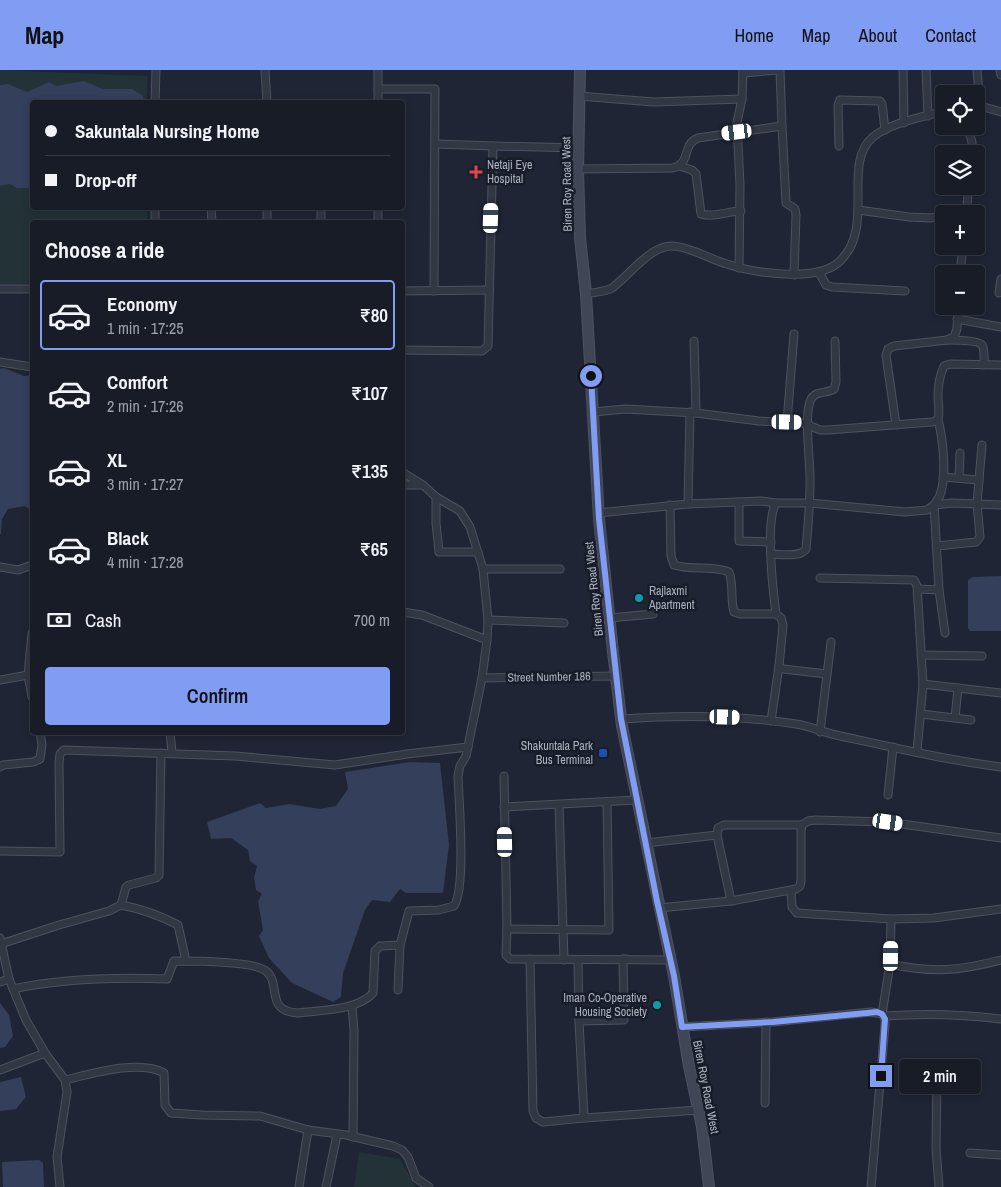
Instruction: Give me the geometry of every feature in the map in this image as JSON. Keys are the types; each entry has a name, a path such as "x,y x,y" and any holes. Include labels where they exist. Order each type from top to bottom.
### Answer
{"main road":[{"name":"Biren Roy Road West","path":"580,70 578,169 580,238 594,412 598,513 609,618 621,719 699,1110 709,1187"}],"street":[{"path":"155,100 156,70"},
{"path":"265,70 267,100"},
{"path":"378,70 378,100"},
{"path":"739,268 740,211 737,132 738,114 742,99 743,72 779,70 786,183 785,198 786,204 794,210 796,215 794,274"},
{"path":"903,70 904,123"},
{"path":"926,70 928,116"},
{"path":"977,70 977,85"},
{"path":"1000,70 1001,75"},
{"path":"378,89 435,89 434,290"},
{"path":"579,96 653,102 742,99"},
{"path":"839,146 838,105 840,100 880,101 886,130"},
{"path":"985,107 1001,112"},
{"path":"586,294 609,290 644,259 658,249 671,245 682,247 739,268 794,274 819,272 840,262 850,248 856,231 860,157 866,144 874,136 886,130 935,113"},
{"path":"578,169 673,168 684,162 692,140 782,126"},
{"path":"436,144 579,148"},
{"path":"405,350 485,349 488,346 493,146"},
{"path":"679,166 692,170 696,174 701,214 713,215 728,211 740,211"},
{"path":"858,210 909,217 935,217"},
{"path":"819,272 826,285 832,287 905,291"},
{"path":"999,293 1001,279"},
{"path":"0,289 30,289"},
{"path":"405,291 490,290"},
{"path":"947,340 954,337 957,329 957,315"},
{"path":"957,319 1001,327"},
{"path":"787,422 794,334"},
{"path":"896,425 886,355 888,349 894,346 947,340 976,342 984,347 984,365"},
{"path":"688,504 693,412 694,341"},
{"path":"771,554 799,554 804,553 806,549 810,503 809,403 817,393 829,392 834,389 836,382 835,341"},
{"path":"0,362 30,367"},
{"path":"598,513 688,504 739,502 810,503 905,512 927,510 934,505 940,494 943,477 942,433 938,420 940,414 938,394 944,366 950,364 1001,365"},
{"path":"594,412 625,409 693,412 759,421 808,424 820,430 938,420"},
{"path":"937,546 976,542 979,540 977,503 982,445"},
{"path":"959,478 960,453"},
{"path":"398,990 400,945 409,911 439,910 454,906 458,901 461,878 458,776 468,746 482,678 488,620 482,569 470,527 460,511 436,497 423,485 405,474"},
{"path":"943,477 979,480"},
{"path":"405,486 423,485"},
{"path":"436,497 439,552 478,552"},
{"path":"739,502 739,541 771,542"},
{"path":"776,503 773,509 771,542 771,578 776,614"},
{"path":"934,505 952,503 1001,505"},
{"path":"934,505 939,590 945,633"},
{"path":"670,506 671,556 674,565 682,568 722,569 729,572 732,580 732,605 734,612 740,614 776,614 781,618 783,625 771,721"},
{"path":"0,567 18,570 30,566"},
{"path":"482,569 560,568"},
{"path":"820,578 914,580 918,589 923,684 917,751"},
{"path":"918,589 939,590"},
{"path":"405,612 422,615 487,640"},
{"path":"609,618 652,614"},
{"path":"488,620 564,623"},
{"path":"820,732 830,642"},
{"path":"30,654 28,675 30,686"},
{"path":"921,655 982,656"},
{"path":"779,666 783,669 827,674"},
{"path":"0,680 28,675"},
{"name":"Street Number 186","path":"482,678 616,676"},
{"path":"923,684 1001,693"},
{"path":"955,718 958,688"},
{"path":"921,714 970,720"},
{"path":"621,719 678,716 743,718 798,724 820,732 962,762 1001,767"},
{"path":"0,767 2,765 33,762 40,759 42,745 40,735"},
{"path":"170,735 172,753"},
{"path":"0,851 60,852 59,763 60,754 64,750 235,756 335,765 468,746"},
{"path":"888,795 894,747"},
{"path":"120,905 126,887 129,884 156,878 159,874 161,753"},
{"path":"504,776 507,958 670,960"},
{"path":"504,807 636,800"},
{"path":"507,929 609,930 607,802"},
{"path":"559,805 564,960"},
{"path":"731,901 717,835 718,828 724,825 802,825 808,821 815,820 888,822 1001,838"},
{"path":"659,908 731,901 791,890 800,886 802,881 802,825"},
{"path":"646,843 717,835"},
{"path":"791,890 792,907 797,913 891,919 934,918 1001,909"},
{"path":"60,1187 57,1157 67,1092 65,1080 45,1053 26,1020 9,979 1,941 109,911 120,905 139,908 178,925 186,961"},
{"path":"871,1187 885,1025 883,1015 890,964 891,919"},
{"path":"13,989 98,978 167,979 174,961 253,966 266,971 271,976 276,1001 283,1009 298,1013 352,1006 370,997 373,993 375,951 380,946 400,945"},
{"path":"530,959 533,1110 536,1118 543,1122 699,1110"},
{"path":"579,1021 624,1020 623,959 626,959"},
{"path":"578,960 584,1118"},
{"path":"890,964 905,968 935,970 959,969 1001,960"},
{"path":"0,982 9,979"},
{"path":"352,1006 354,1031 353,1137"},
{"path":"682,1027 766,1022 871,1012 883,1015 944,1013 1001,1019"},
{"path":"765,1103 766,1022"},
{"path":"0,1070 45,1053"},
{"path":"65,1080 121,1068 148,1068 164,1074 165,1105 172,1113 260,1116 308,1130 393,1146 402,1150 408,1157 416,1178 428,1187"},
{"path":"937,1070 936,1148 939,1187"},
{"path":"298,1187 308,1130"},
{"path":"326,1187 336,1135"},
{"path":"970,1153 1001,1155"}],"shaded area":[{"path":"0,70 147,76 147,100 30,100 30,210 147,210 147,220 30,220 30,284 0,284"},
{"path":"359,1152 400,1159 416,1187 354,1187"}],"water":[{"path":"84,81 103,89 132,89 143,96 144,100 30,100 30,188 17,188 10,184 0,186 0,85 8,84 27,92 49,82 56,86"},
{"path":"4,368 24,376 30,375 30,510 25,506 8,509 2,519 1,534 0,534 0,369"},
{"path":"1001,576 1001,631 970,631 968,628 968,580 973,577"},
{"path":"410,762 440,763 449,845 443,893 406,893 400,889 390,902 372,900 365,910 343,973 341,997 333,1002 292,983 269,958 259,936 263,930 258,901 262,894 256,890 254,878 257,866 250,861 248,850 231,838 211,839 207,822 260,803 266,808 289,804 320,809 336,806 348,789 345,772"},
{"path":"0,1003 9,1015 13,1036 5,1047 0,1048"},
{"path":"21,1077 26,1097 16,1109 0,1111 0,1082"},
{"path":"39,1160 43,1163 44,1187 3,1187 2,1162"}],"place":[{"name":"Netaji Eye Hospital","path":"476,172"},
{"name":"Rajlaxmi Apartment","path":"639,598"},
{"name":"Shakuntala Park Bus Terminal","path":"603,753"},
{"name":"Iman Co-Operative Housing Society","path":"657,1005"}],"route":[{"path":"591,376 599,519 621,719 636,800 674,976 682,1027 773,1022 877,1012 882,1014 885,1019 881,1076"}]}
